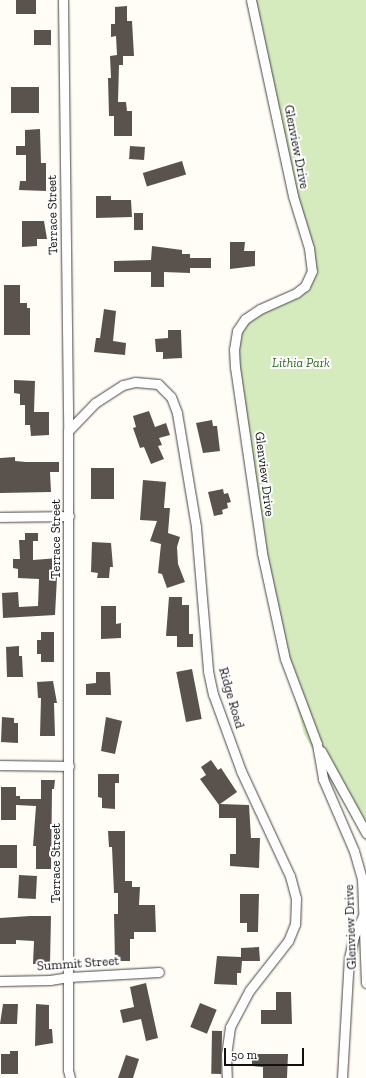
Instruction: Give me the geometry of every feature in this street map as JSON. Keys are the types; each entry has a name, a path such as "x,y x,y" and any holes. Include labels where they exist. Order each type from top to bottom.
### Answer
{"street":[{"name":"Terrace Street","path":"63,0 69,516 68,1070 70,1078"},
{"name":"Glenview Drive","path":"251,0 293,196 309,248 312,271 305,286 296,293 260,309 245,319 237,331 234,349 235,367 262,553 278,631 285,659 317,744 323,779 359,866 365,912 364,963 366,983"},
{"name":"Ridge Road","path":"68,431 95,403 123,385 135,382 158,384 171,397 177,413 196,527 208,671 213,694 241,771 290,876 296,898 295,924 288,941 249,991 230,1027 226,1054 227,1078"},
{"path":"0,517 69,516"},
{"path":"317,744 366,833"},
{"path":"0,765 69,766"},
{"path":"342,1078 350,958 354,936 365,912"},
{"name":"Summit Street","path":"0,981 50,980 69,976 158,972"}],"green space":[{"name":"Lithia Park","path":"251,0 366,0 366,842 304,734 278,631 234,349 245,319 296,293 312,271"}],"building":[{"path":"16,0 36,0 36,14 16,14"},
{"path":"127,6 127,21 132,21 134,56 123,56 123,65 119,65 118,102 126,102 127,111 132,111 132,136 114,136 114,116 109,116 108,78 111,78 110,56 117,55 116,36 111,37 111,24 115,24 115,7"},
{"path":"34,30 51,30 51,45 34,45"},
{"path":"11,87 39,87 39,113 11,113"},
{"path":"40,129 41,163 46,163 46,191 19,190 20,181 26,181 26,155 16,155 16,146 25,146 25,130"},
{"path":"130,146 145,147 144,160 129,159"},
{"path":"182,161 186,174 147,186 143,173"},
{"path":"96,196 111,196 111,200 131,200 132,217 96,218"},
{"path":"134,213 143,213 143,230 134,230"},
{"path":"22,221 44,221 47,239 37,239 37,246 22,247"},
{"path":"230,242 245,242 244,251 255,251 255,266 230,269"},
{"path":"152,246 182,250 182,254 190,254 190,258 211,258 211,268 190,268 190,273 164,272 164,287 151,287 151,272 114,272 114,261 151,260"},
{"path":"4,285 20,285 20,303 27,303 27,308 30,308 30,335 4,335"},
{"path":"104,309 116,311 113,341 126,343 125,355 94,352 96,338 100,338"},
{"path":"168,330 181,330 182,358 163,359 163,352 156,352 155,339 168,338"},
{"path":"14,380 35,381 34,412 49,412 49,435 31,436 30,425 25,425 25,405 20,405 20,394 14,393"},
{"path":"149,411 155,427 166,423 170,435 159,438 162,445 158,446 164,459 151,464 144,447 140,448 133,428 136,427 133,416"},
{"path":"212,420 213,426 217,426 220,451 203,453 196,423"},
{"path":"15,457 15,461 59,462 59,472 50,472 51,492 0,493 0,458"},
{"path":"91,468 114,468 114,499 91,499"},
{"path":"143,480 166,482 164,508 170,508 168,533 180,537 177,547 178,564 185,582 167,588 162,574 158,573 161,544 150,541 157,521 140,520"},
{"path":"223,489 224,494 228,493 231,502 227,503 228,508 222,510 223,514 214,516 208,492"},
{"path":"25,533 38,533 38,541 33,541 33,560 58,558 55,615 3,618 2,593 18,592 19,607 38,606 39,579 18,578 18,569 13,568 13,559 20,559 19,540 25,540"},
{"path":"92,542 111,543 113,567 110,567 109,578 97,578 98,573 91,572"},
{"path":"169,597 182,597 182,605 189,605 189,634 193,634 193,647 177,647 177,636 166,636"},
{"path":"101,606 116,606 116,624 121,623 121,638 101,639"},
{"path":"41,632 54,632 54,662 41,662 41,654 37,654 37,640 41,640"},
{"path":"19,646 19,656 22,656 23,677 7,677 6,647"},
{"path":"192,669 202,719 186,722 176,672"},
{"path":"96,672 110,672 111,695 86,695 86,684 96,683"},
{"path":"53,681 57,703 54,703 55,736 40,736 41,698 38,698 37,682"},
{"path":"2,717 14,718 14,723 18,723 18,743 1,742"},
{"path":"106,717 122,721 115,754 101,751"},
{"path":"211,760 218,770 221,768 237,792 220,804 249,805 251,838 260,838 259,868 230,866 230,854 236,854 236,818 219,818 219,805 200,779 206,775 201,767"},
{"path":"98,774 119,774 119,783 115,783 115,809 102,808 102,798 98,797"},
{"path":"41,780 55,780 54,789 52,789 51,869 36,869 36,846 33,846 36,806 16,805 16,820 1,820 1,787 16,787 16,796 20,796 20,799 41,799"},
{"path":"108,831 125,831 125,881 132,881 132,887 140,887 139,905 155,905 156,932 134,932 134,939 130,939 130,961 115,961 114,914 118,914 118,893 114,893 112,847 109,847"},
{"path":"0,845 17,845 17,868 0,868"},
{"path":"19,875 37,876 36,899 18,898"},
{"path":"240,894 259,894 258,932 247,932 247,923 240,923"},
{"path":"51,916 50,964 33,964 34,941 16,940 16,944 0,944 0,918"},
{"path":"259,947 260,961 242,961 241,973 237,973 237,985 214,984 217,956 241,957 241,948"},
{"path":"146,983 158,1038 146,1041 141,1019 123,1023 120,1010 134,1007 130,987"},
{"path":"276,992 291,992 292,1024 261,1024 261,1010 276,1010"},
{"path":"200,1003 217,1010 207,1034 190,1027"},
{"path":"3,1004 18,1004 17,1024 0,1024"},
{"path":"36,1004 49,1005 49,1029 52,1029 53,1043 35,1046"},
{"path":"212,1031 222,1031 221,1074 211,1074"},
{"path":"10,1051 18,1051 18,1074 1,1074 1,1054 10,1054"},
{"path":"252,1054 288,1054 287,1078 263,1078 263,1067 252,1066"},
{"path":"126,1055 139,1059 133,1078 118,1078"}]}
